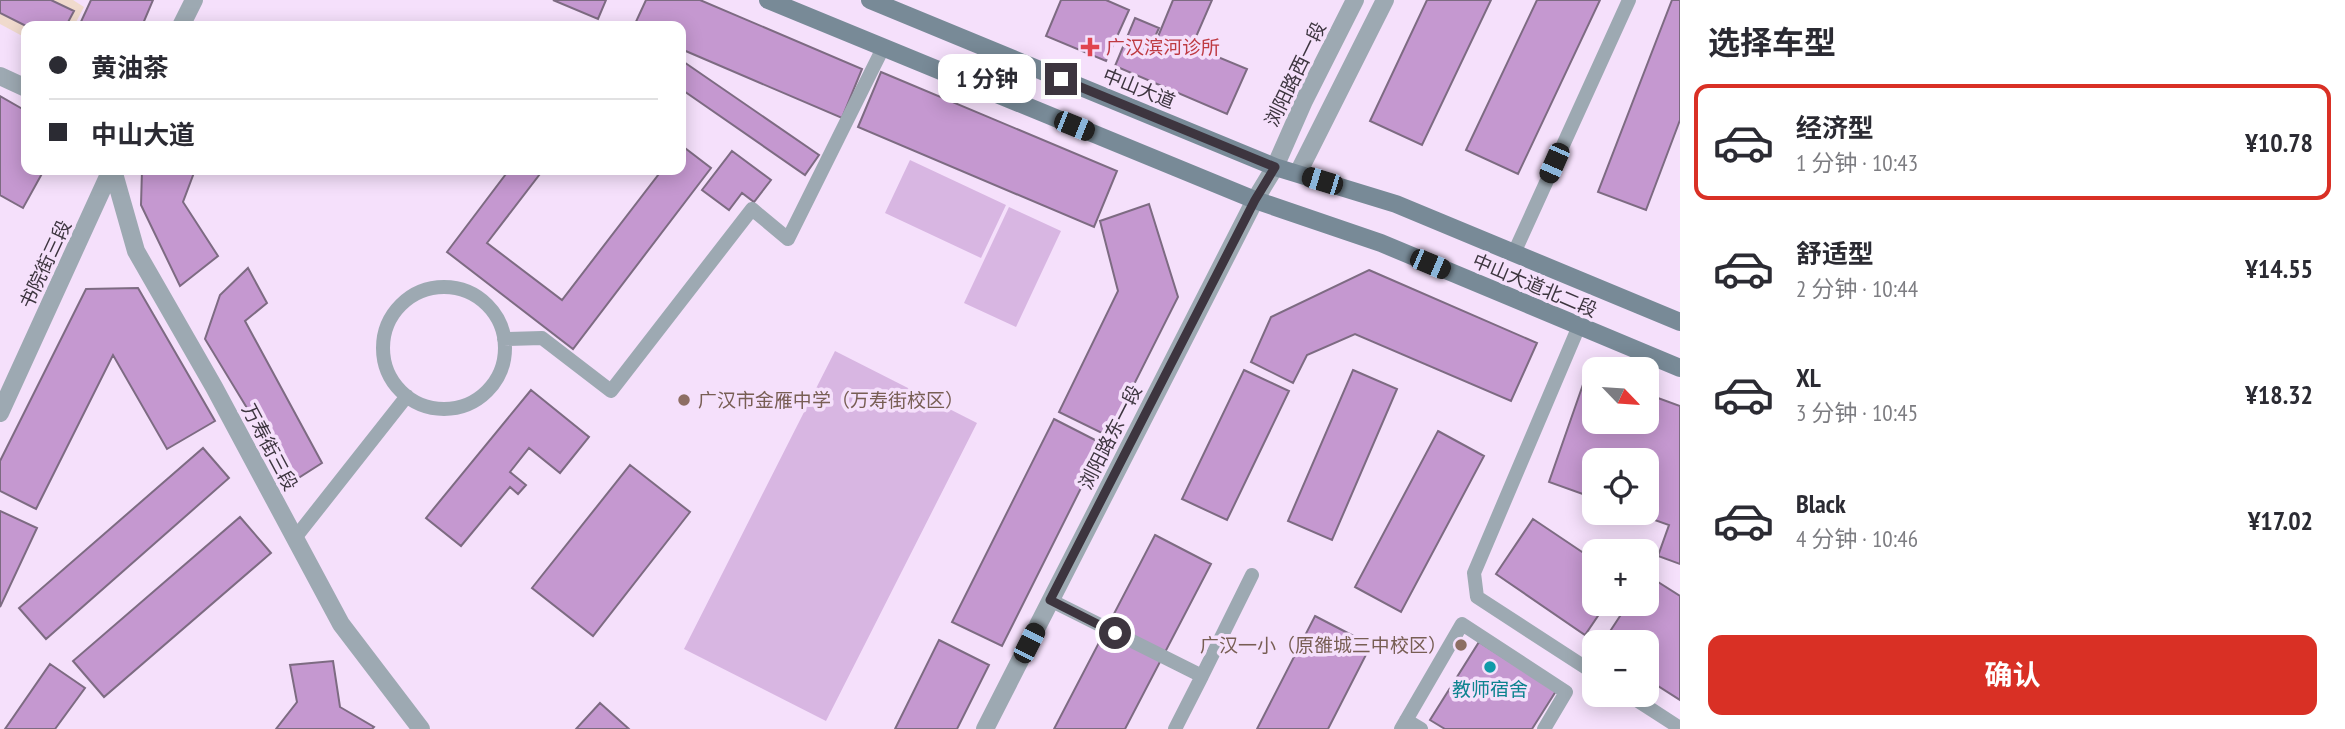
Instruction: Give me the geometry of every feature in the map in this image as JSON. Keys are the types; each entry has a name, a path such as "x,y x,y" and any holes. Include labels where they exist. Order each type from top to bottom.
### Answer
{"main road":[{"path":"768,0 1255,200"},
{"name":"中山大道","path":"870,0 1275,167"},
{"name":"中山大道北二段","path":"1275,167 1396,204 1680,321"},
{"name":"中山大道北二段","path":"1255,200 1381,243 1680,368"}],"street":[{"path":"184,21 194,0"},
{"name":"浏阳路西一段","path":"1275,167 1354,0"},
{"path":"1298,173 1385,0"},
{"path":"0,76 21,86"},
{"name":"浏阳路东一段","path":"985,729 1255,200 1275,167"},
{"name":"书院街三段","path":"0,413 110,175"},
{"name":"万寿街三段","path":"113,175 136,251 214,387 341,624 421,729"}],"lane":[{"path":"1514,253 1629,0"},
{"path":"503,339 542,338 611,391 752,209 788,239 883,48"},
{"path":"441,287 461,289 480,298 494,313 503,331 505,352 500,372 489,390 473,402 454,409 435,409 416,403 407,396 400,391 389,374 383,356 384,336 391,317 404,302 421,292 441,287"},
{"path":"1579,326 1474,573 1478,597 1582,665"},
{"path":"295,538 407,396"},
{"path":"1175,729 1252,575"},
{"path":"1050,600 1202,676"},
{"path":"1421,729 1403,724 1462,624 1566,692 1544,729"},
{"path":"1648,707 1680,728"}],"shaded area":[{"path":"0,0 73,0 84,7 77,21 21,21 21,35 0,24"},
{"path":"910,160 1006,205 981,258 885,213"},
{"path":"1009,207 1061,231 1016,327 964,303"},
{"path":"835,351 977,423 826,721 684,649"}],"building":[{"path":"0,0 51,0 74,11 69,21 21,21 21,24 0,13"},
{"path":"91,0 153,0 144,21 81,21"},
{"path":"553,0 606,0 598,19"},
{"path":"646,0 700,0 862,69 842,118 686,51 686,21 636,21"},
{"path":"1061,0 1106,0 1129,10 1106,61 1046,36"},
{"path":"1173,0 1212,0 1189,53 1157,39"},
{"path":"1427,0 1491,0 1422,145 1370,121"},
{"path":"1537,0 1600,0 1518,174 1466,150"},
{"path":"1672,0 1680,0 1680,120 1646,210 1598,192"},
{"path":"1135,18 1159,28 1153,41 1190,56 1194,47 1247,69 1227,114 1115,66"},
{"path":"686,63 819,155 805,175 686,92"},
{"path":"881,72 1117,171 1094,227 858,127"},
{"path":"0,96 21,108 21,175 41,175 23,208 0,195"},
{"path":"686,149 711,168 573,349 447,252 505,175 539,175 487,243 562,300 658,175 686,175"},
{"path":"732,151 771,180 754,202 742,193 729,210 702,190"},
{"path":"142,175 193,175 183,202 218,256 180,286 141,205"},
{"path":"1149,204 1178,297 1108,436 1059,412 1118,291 1100,221"},
{"path":"248,268 267,303 245,321 322,463 292,482 205,339 220,295"},
{"path":"1369,270 1537,343 1511,401 1355,334 1307,355 1293,383 1251,362 1271,317"},
{"path":"138,288 215,421 167,449 113,355 36,509 0,491 0,461 86,289"},
{"path":"1244,370 1289,391 1227,520 1182,499"},
{"path":"1353,370 1397,389 1332,540 1288,521"},
{"path":"1582,387 1582,434 1659,434 1659,398 1680,406 1680,564 1659,556 1669,525 1659,521 1659,448 1582,448 1582,494 1549,482"},
{"path":"531,390 589,437 560,473 529,448 510,472 526,485 518,494 510,487 461,546 426,518"},
{"path":"1054,419 1103,444 1002,646 952,622"},
{"path":"1438,431 1484,456 1401,612 1355,587"},
{"path":"203,448 229,478 46,639 19,608"},
{"path":"630,465 690,512 593,636 532,588"},
{"path":"0,511 37,528 0,607"},
{"path":"240,517 271,553 104,697 73,661"},
{"path":"1533,519 1582,552 1582,616 1598,616 1588,630 1582,630 1582,633 1496,574"},
{"path":"1155,535 1211,564 1125,729 1054,729"},
{"path":"1659,583 1680,596 1680,700 1659,687 1659,630 1611,630 1620,616 1659,616"},
{"path":"1315,616 1371,645 1328,729 1257,729"},
{"path":"939,640 989,665 957,729 895,729"},
{"name":"教师宿舍","path":"1479,642 1556,691 1532,729 1445,729 1430,720"},
{"path":"333,661 340,707 374,727 276,729 297,702 290,665"},
{"path":"50,664 85,688 55,729 5,729"},
{"path":"600,703 629,729 576,729"}],"place":[{"name":"广汉滨河诊所","path":"1090,47"},
{"name":"广汉市金雁中学（万寿街校区）","path":"684,400"},
{"name":"广汉一小（原雒城三中校区）","path":"1461,645"},
{"name":"教师宿舍","path":"1490,667"}],"route":[{"path":"1061,79 1275,167 1255,200 1050,600 1115,633"}]}
